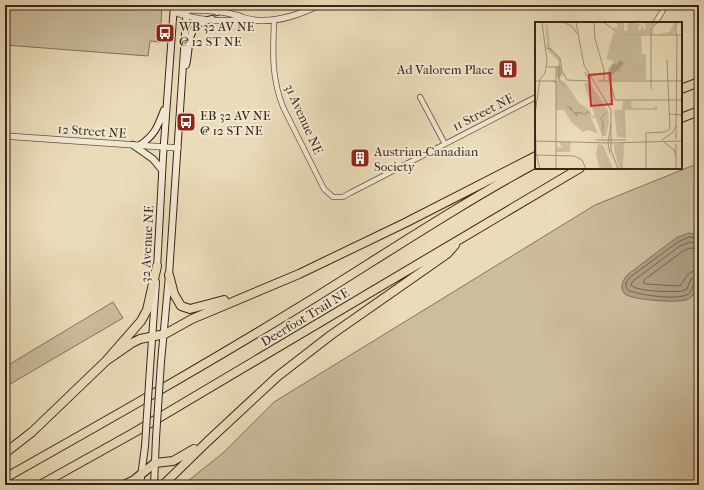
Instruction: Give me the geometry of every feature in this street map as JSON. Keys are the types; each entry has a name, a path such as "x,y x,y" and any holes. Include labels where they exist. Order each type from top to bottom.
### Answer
{"highway":[{"path":"682,89 699,82"},
{"path":"682,118 699,111"},
{"path":"106,361 140,339 165,334 192,319 299,274 405,223 535,157"},
{"name":"Deerfoot Trail NE","path":"5,478 97,426 304,304 448,215 535,164"},
{"name":"Deerfoot Trail NE","path":"40,485 135,432 578,169"},
{"path":"163,485 278,376 331,336 447,254 461,239"},
{"path":"5,453 32,432 106,361 141,321 147,310 157,266"},
{"path":"169,275 177,301 181,306 190,309 274,284"},
{"path":"124,485 134,480 155,463 173,462 208,441"}],"main road":[{"path":"200,5 212,8 217,12"},
{"name":"32 Avenue NE","path":"154,485 161,362 165,334 178,148 186,7"},
{"name":"32 Avenue NE","path":"140,485 145,446 162,170 174,8"},
{"path":"182,74 188,58 190,38 193,32 200,23 212,19"},
{"path":"140,145 155,132 167,103"},
{"path":"133,144 153,159 162,170"}],"street":[{"path":"174,8 186,7 235,14 244,18 274,20 302,14 319,5"},
{"path":"656,22 662,12 664,5"},
{"path":"174,8 186,16 234,21 244,18"},
{"name":"31 Avenue NE","path":"274,20 273,67 279,96 324,189 333,197"},
{"path":"420,97 445,144"},
{"name":"11 Street NE","path":"333,197 343,197 535,99"},
{"name":"12 Street NE","path":"5,136 178,148"}],"shaded area":[{"path":"5,5 162,5 160,42 150,41 148,56 5,45"},
{"path":"699,163 699,485 189,485 189,480 223,453 274,402 595,205"},
{"path":"113,302 123,318 5,387 5,367"}],"water":[{"path":"689,233 699,235 700,264 697,286 695,292 690,298 681,301 664,301 636,298 623,292 623,282 627,275 676,238"}],"place":[{"name":"WB 32 AV NE @ 12 ST NE","path":"165,33"},
{"name":"Ad Valorem Place","path":"508,69"},
{"name":"EB 32 AV NE @ 12 ST NE","path":"186,122"},
{"name":"Austrian-Canadian Society","path":"360,158"}]}
